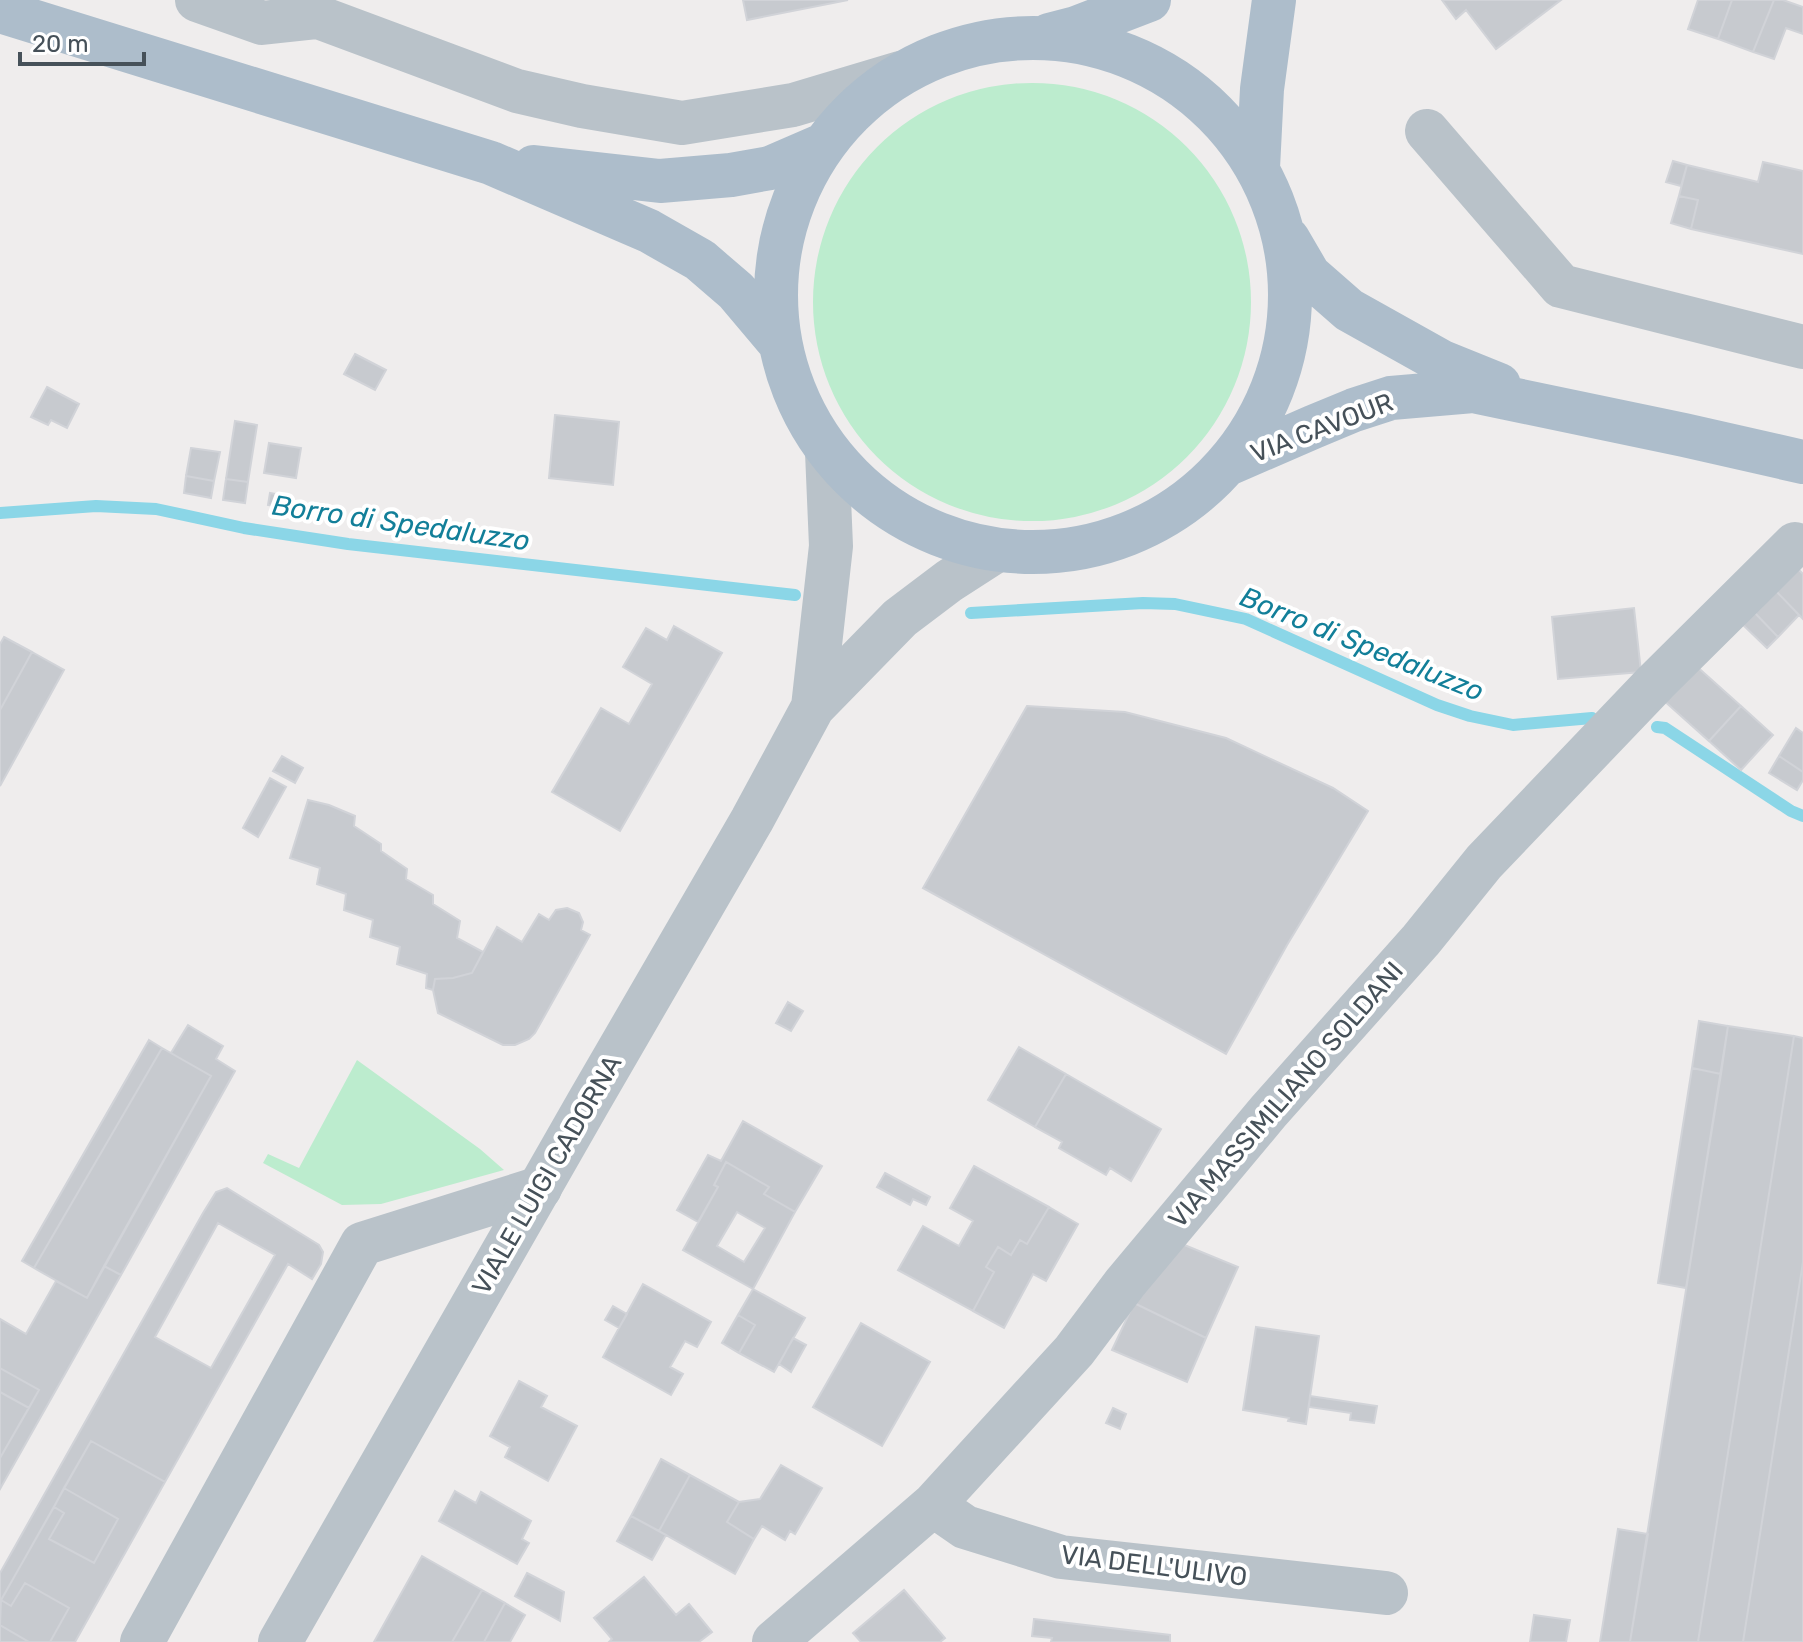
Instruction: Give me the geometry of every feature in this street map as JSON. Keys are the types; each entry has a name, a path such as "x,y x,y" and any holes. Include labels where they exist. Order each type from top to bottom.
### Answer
{"main road":[{"path":"1046,37 1109,48 1169,75 1219,116 1258,168 1283,231 1291,292 1285,354 1264,412 1230,463 1182,508 1124,538 1059,553 994,552 930,533 874,499 827,452 797,400 779,342 775,274 790,207 821,146 856,105 900,73 970,44 1046,37 1149,0"},
{"path":"1258,168 1262,89 1274,0"},
{"path":"0,11 491,163 649,231 700,260 736,291 779,342"},
{"path":"491,163 660,181 770,168 821,146"},
{"name":"VIA CAVOUR","path":"1283,231 1309,275 1349,310 1442,362 1557,409"},
{"name":"VIA CAVOUR","path":"1230,463 1354,410 1391,398 1473,391 1803,462"}],"street":[{"path":"197,0 262,23 318,17 517,91 682,123 793,105 900,73"},
{"path":"1427,131 1561,286 1803,347"},
{"name":"VIALE LUIGI CADORNA","path":"813,707 831,546 827,452"},
{"name":"VIA MASSIMILIANO SOLDANI","path":"774,1642 933,1505 1074,1351 1125,1283 1268,1112 1421,940 1484,862 1656,682 1795,544"},
{"name":"VIALE LUIGI CADORNA","path":"280,1642 752,820 813,707 900,618 994,552"},
{"path":"142,1642 362,1244 540,1188"},
{"name":"VIA DELL'ULIVO","path":"933,1505 965,1527 1061,1557 1386,1593"}],"green space":[{"path":"1032,83 1075,88 1116,100 1154,120 1187,147 1214,180 1234,218 1246,259 1251,302 1246,345 1234,386 1214,424 1187,457 1154,484 1116,504 1075,516 1032,521 989,516 948,504 910,484 877,457 850,424 830,386 818,345 813,302 818,259 830,218 850,180 877,147 910,120 948,100 989,88"},
{"path":"357,1060 480,1149 504,1170 381,1204 342,1205 263,1163 268,1154 299,1168"}],"building":[{"path":"743,0 848,0 747,20"},
{"path":"1442,0 1561,0 1496,49 1466,10 1456,19"},
{"path":"1698,0 1732,0 1718,39 1688,29"},
{"path":"1732,0 1774,0 1753,52 1718,39"},
{"path":"1774,0 1803,7 1803,34 1786,28 1774,59 1753,52"},
{"path":"1673,161 1687,165 1681,186 1666,182"},
{"path":"1763,162 1803,171 1803,254 1691,229 1698,200 1679,196 1687,165 1758,182"},
{"path":"1679,196 1698,200 1691,229 1671,223"},
{"path":"355,354 386,370 375,390 344,374"},
{"path":"47,387 79,404 67,428 51,420 48,425 31,417"},
{"path":"555,415 619,422 613,485 549,478"},
{"path":"235,421 257,425 248,482 226,479"},
{"path":"269,443 301,448 296,478 264,473"},
{"path":"191,448 220,452 214,481 186,476"},
{"path":"186,476 214,481 211,498 184,493"},
{"path":"226,479 248,482 245,503 223,500"},
{"path":"270,493 287,496 285,508 268,505"},
{"path":"1797,568 1803,574 1803,619 1775,590"},
{"path":"1775,590 1799,615 1778,637 1753,611"},
{"path":"1634,608 1641,672 1558,679 1552,617"},
{"path":"1753,611 1778,637 1767,648 1741,623"},
{"path":"674,626 722,653 620,831 552,792 601,708 629,724 652,684 623,667 646,628 667,640"},
{"path":"4,637 32,652 0,710 0,644"},
{"path":"32,652 64,670 0,786 0,710"},
{"path":"1694,664 1741,706 1709,741 1662,699"},
{"path":"1027,706 1125,712 1226,738 1333,788 1368,811 1226,1054 923,888"},
{"path":"1741,706 1773,735 1741,770 1709,741"},
{"path":"1796,728 1803,733 1803,772 1779,756"},
{"path":"282,756 303,768 295,783 273,771"},
{"path":"1779,756 1803,772 1803,780 1797,790 1769,773"},
{"path":"270,778 286,787 258,837 243,828"},
{"path":"308,800 355,816 354,826 381,844 381,851 407,869 406,879 433,895 433,904 460,921 457,938 483,952 472,973 435,979 433,990 426,988 427,974 397,964 400,947 370,937 373,920 344,910 346,894 317,884 320,868 290,858"},
{"path":"567,908 579,913 583,922 581,930 590,935 529,1039 515,1045 503,1045 438,1013 433,990 435,979 472,973 497,927 522,942 539,914 549,920 556,910"},
{"path":"788,1002 803,1011 791,1031 776,1023"},
{"path":"1699,1021 1728,1026 1721,1074 1692,1068"},
{"path":"188,1025 223,1046 216,1059 235,1071 121,1275 104,1266 211,1076 171,1053"},
{"path":"1728,1026 1794,1036 1698,1642 1630,1642"},
{"path":"1794,1036 1803,1038 1803,1262 1743,1642 1698,1642"},
{"path":"149,1040 162,1048 34,1268 22,1261"},
{"path":"1019,1047 1066,1074 1035,1127 988,1100"},
{"path":"162,1048 211,1076 87,1298 34,1268"},
{"path":"1692,1068 1721,1074 1686,1288 1658,1283"},
{"path":"1066,1074 1161,1129 1131,1181 1110,1168 1106,1175 1059,1148 1062,1142 1035,1127"},
{"path":"743,1121 822,1166 795,1212 764,1194 769,1187 726,1162 714,1185 718,1187 698,1222 677,1210 708,1155 721,1161"},
{"path":"726,1162 769,1187 764,1194 795,1212 753,1289 683,1250 718,1187 714,1185","holes":["737,1212 765,1228 744,1262 717,1246"]},
{"path":"974,1166 1049,1207 1027,1244 1020,1240 1011,1255 998,1247 986,1267 994,1272 973,1311 898,1270 923,1226 959,1246 973,1221 950,1208"},
{"path":"885,1173 930,1197 926,1205 913,1199 910,1205 877,1187"},
{"path":"227,1188 319,1245 323,1252 321,1264 312,1279 288,1264 165,1482 91,1441 0,1602 0,1573 216,1192","holes":["218,1223 275,1255 211,1368 155,1337"]},
{"path":"1049,1207 1078,1224 1046,1281 1033,1274 1004,1328 973,1311 994,1272 986,1267 998,1247 1011,1255 1020,1240 1027,1244"},
{"path":"1182,1244 1238,1267 1206,1338 1134,1303"},
{"path":"1803,1262 1803,1642 1743,1642"},
{"path":"104,1266 121,1275 0,1489 0,1458 39,1390 0,1368 0,1319 26,1334 56,1281 87,1298"},
{"path":"643,1284 711,1322 697,1347 685,1341 670,1367 683,1374 671,1395 603,1357"},
{"path":"753,1289 805,1318 774,1372 739,1353 755,1325 738,1315"},
{"path":"1134,1303 1206,1338 1187,1382 1112,1350"},
{"path":"613,1306 627,1314 619,1328 605,1320"},
{"path":"738,1315 755,1325 739,1353 722,1343"},
{"path":"861,1323 930,1362 882,1446 813,1407"},
{"path":"1256,1327 1319,1336 1306,1424 1243,1410"},
{"path":"793,1338 806,1345 791,1372 779,1364"},
{"path":"0,1368 39,1390 29,1408 0,1392"},
{"path":"519,1381 547,1396 541,1407 577,1426 548,1481 505,1457 510,1447 490,1436"},
{"path":"0,1392 29,1408 0,1458"},
{"path":"1310,1396 1377,1406 1374,1423 1350,1420 1351,1413 1309,1407"},
{"path":"1113,1408 1126,1414 1120,1429 1106,1423"},
{"path":"91,1441 165,1482 75,1642 50,1642 69,1608 25,1583 11,1606 1,1600 54,1507 64,1513 49,1539 94,1563 118,1519 64,1488"},
{"path":"661,1459 690,1475 659,1531 631,1516"},
{"path":"781,1465 822,1488 795,1534 790,1531 785,1540 762,1526 754,1539 727,1522 739,1502 760,1499"},
{"path":"690,1475 739,1502 727,1522 754,1539 735,1574 659,1531"},
{"path":"64,1488 118,1519 94,1563 49,1539 64,1513 54,1507"},
{"path":"455,1491 476,1503 481,1492 531,1521 522,1539 529,1543 517,1564 439,1521"},
{"path":"631,1516 666,1535 652,1560 617,1541"},
{"path":"1618,1529 1648,1534 1630,1642 1600,1642"},
{"path":"422,1556 482,1590 452,1642 374,1642"},
{"path":"527,1573 564,1592 560,1621 515,1596"},
{"path":"644,1577 676,1615 689,1604 712,1632 699,1642 609,1642 612,1639 594,1618"},
{"path":"25,1583 69,1608 50,1642 29,1642 0,1625 1,1600 11,1606"},
{"path":"482,1590 505,1603 484,1642 452,1642"},
{"path":"904,1590 945,1638 940,1642 861,1642 853,1633"},
{"path":"505,1603 525,1615 510,1642 484,1642"},
{"path":"1534,1615 1570,1620 1566,1642 1530,1642"},
{"path":"1034,1619 1170,1635 1170,1642 1051,1642 1052,1638 1032,1636"},
{"path":"0,1625 29,1642 0,1642"}],"waterway":[{"name":"Borro di Spedaluzzo","path":"0,513 96,506 156,509 244,528 348,544 795,595"},
{"name":"Borro di Spedaluzzo","path":"971,613 1143,603 1175,604 1246,619 1437,705 1470,716 1513,725 1592,718"},
{"name":"Borro di Spedaluzzo","path":"1657,727 1665,728 1803,816"}]}
